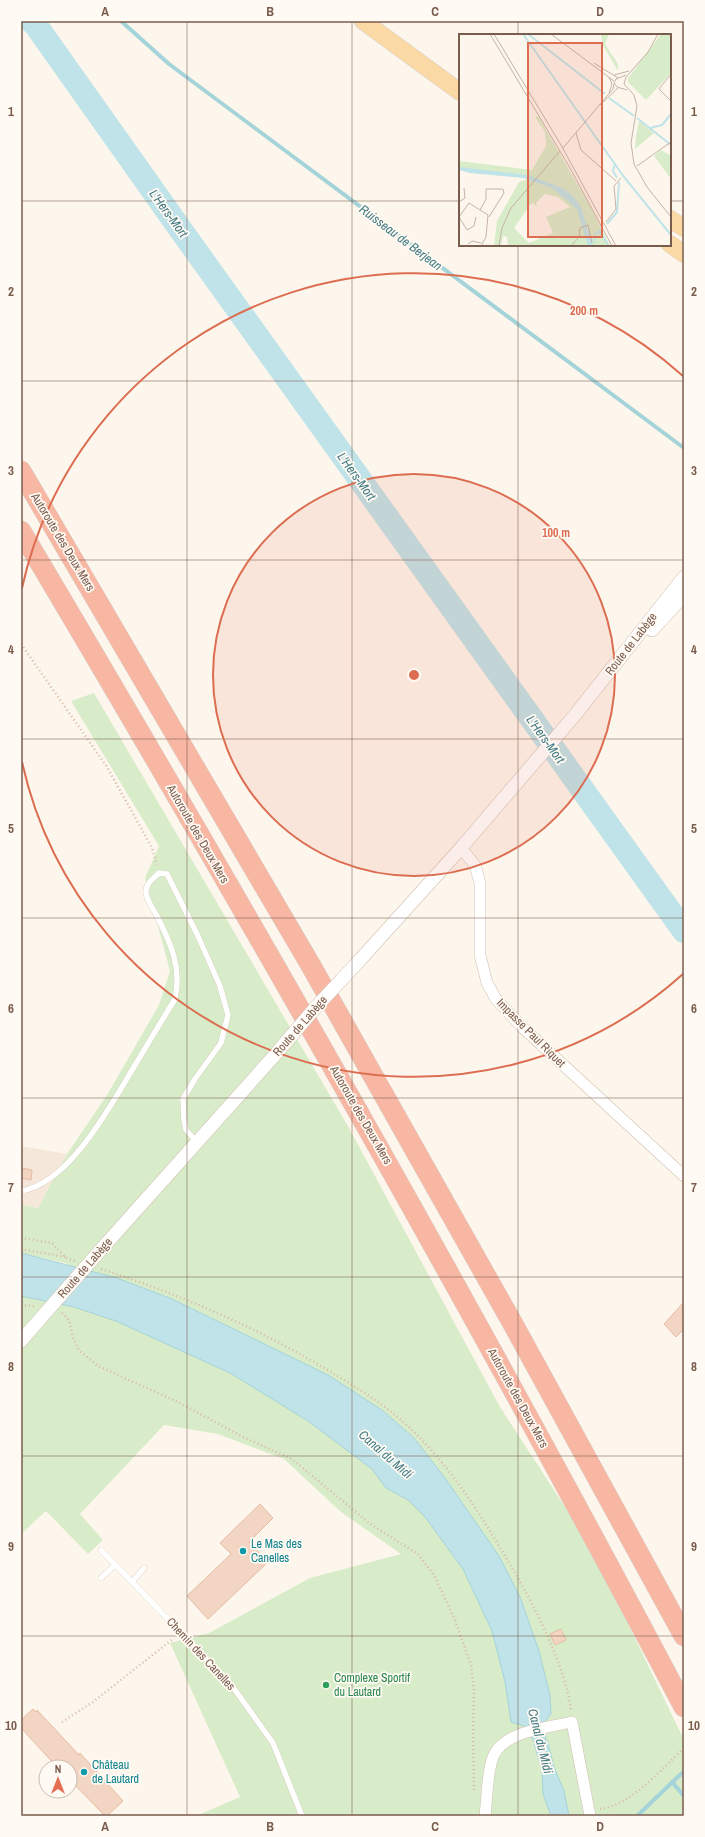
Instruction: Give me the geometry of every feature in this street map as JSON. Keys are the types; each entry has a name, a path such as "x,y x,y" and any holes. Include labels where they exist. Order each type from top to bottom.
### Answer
{"highway":[{"name":"Autoroute des Deux Mers","path":"21,471 310,964 513,1324 684,1636"},
{"name":"Autoroute des Deux Mers","path":"21,531 398,1179 574,1498 684,1707"}],"main road":[{"path":"363,21 459,91"},
{"path":"369,21 459,79"},
{"path":"671,219 684,228"},
{"path":"671,245 684,254"}],"street":[{"name":"Route de Labège","path":"577,713 684,577"},
{"name":"Route de Labège","path":"21,1341 316,1007 461,848 516,782 577,713 684,595"},
{"name":"Impasse Paul Riquet","path":"461,848 475,865 480,883 480,955 487,983 496,999 521,1026 684,1176"},
{"path":"485,1816 492,1758 503,1743 520,1734 572,1722 589,1813"}],"lane":[{"path":"21,1191 47,1180 69,1162 88,1139 175,999 179,984 178,968 167,936 146,893 148,882 159,873 167,874 198,936 220,986 228,1015 221,1043 195,1079 184,1099 184,1120 186,1130 197,1143"},
{"name":"Chemin des Canelles","path":"101,1550 230,1683 273,1743 302,1816"},
{"path":"101,1578 115,1564"},
{"path":"132,1582 144,1568"}],"path":[{"path":"21,644 106,767 152,848 159,873"},
{"path":"21,1238 52,1243 66,1258"},
{"path":"21,1249 81,1262"},
{"path":"96,1267 172,1294 267,1335 345,1381 413,1431 444,1466 476,1509 522,1586 550,1642 562,1675 572,1722"},
{"path":"69,1320 73,1338 79,1350 98,1366 180,1403 241,1436 292,1459 370,1523 419,1555 435,1577 454,1620 471,1665 474,1689 472,1734 474,1793"},
{"path":"62,1722 93,1702 181,1632"},
{"path":"589,1813 626,1800 684,1748"}],"shaded area":[{"path":"21,1146 67,1154 38,1208 21,1205"}],"green space":[{"path":"94,693 349,1128 500,1407 591,1547 684,1740 684,1816 196,1816 240,1797 170,1643 209,1633 310,1578 401,1554 341,1512 284,1459 218,1434 164,1425 80,1514 103,1540 88,1554 46,1511 21,1534 21,1286 69,1264 21,1253 21,1205 38,1208 67,1154 107,1095 159,1005 170,971 145,878 159,846 71,701"}],"water":[{"name":"Canal du Midi","path":"21,1253 117,1278 172,1299 328,1375 382,1410 414,1438 445,1478 499,1556 520,1597 539,1651 550,1695 551,1714 544,1723 546,1739 540,1743 534,1742 527,1727 511,1722 505,1682 492,1631 463,1569 425,1517 408,1500 386,1488 372,1469 308,1421 230,1373 116,1321 74,1307 21,1296"},
{"path":"547,1740 554,1767 564,1791 569,1816 551,1816 543,1794 542,1769 534,1744 541,1744"}],"building":[{"path":"21,1168 32,1170 31,1180 21,1178"},
{"path":"684,1302 684,1329 676,1337 664,1324"},
{"name":"Le Mas des Canelles","path":"260,1504 273,1518 249,1542 268,1562 208,1619 187,1596 231,1554 220,1543"},
{"path":"561,1629 566,1640 555,1645 550,1634"},
{"path":"33,1709 36,1712 37,1710 79,1755 80,1753 123,1801 107,1816 105,1816 78,1788 78,1759 50,1759 21,1728 21,1720"}],"waterway":[{"name":"L'Hers-Mort","path":"31,21 35,24 183,233 684,931"},
{"name":"Ruisseau de Berjean","path":"121,21 169,64 684,448"},
{"path":"637,1816 682,1773"},
{"path":"672,1782 684,1796"}],"place":[{"name":"Le Mas des Canelles","path":"243,1551"},
{"name":"Complexe Sportif du Lautard","path":"326,1685"},
{"name":"Château de Lautard","path":"84,1772"}]}
